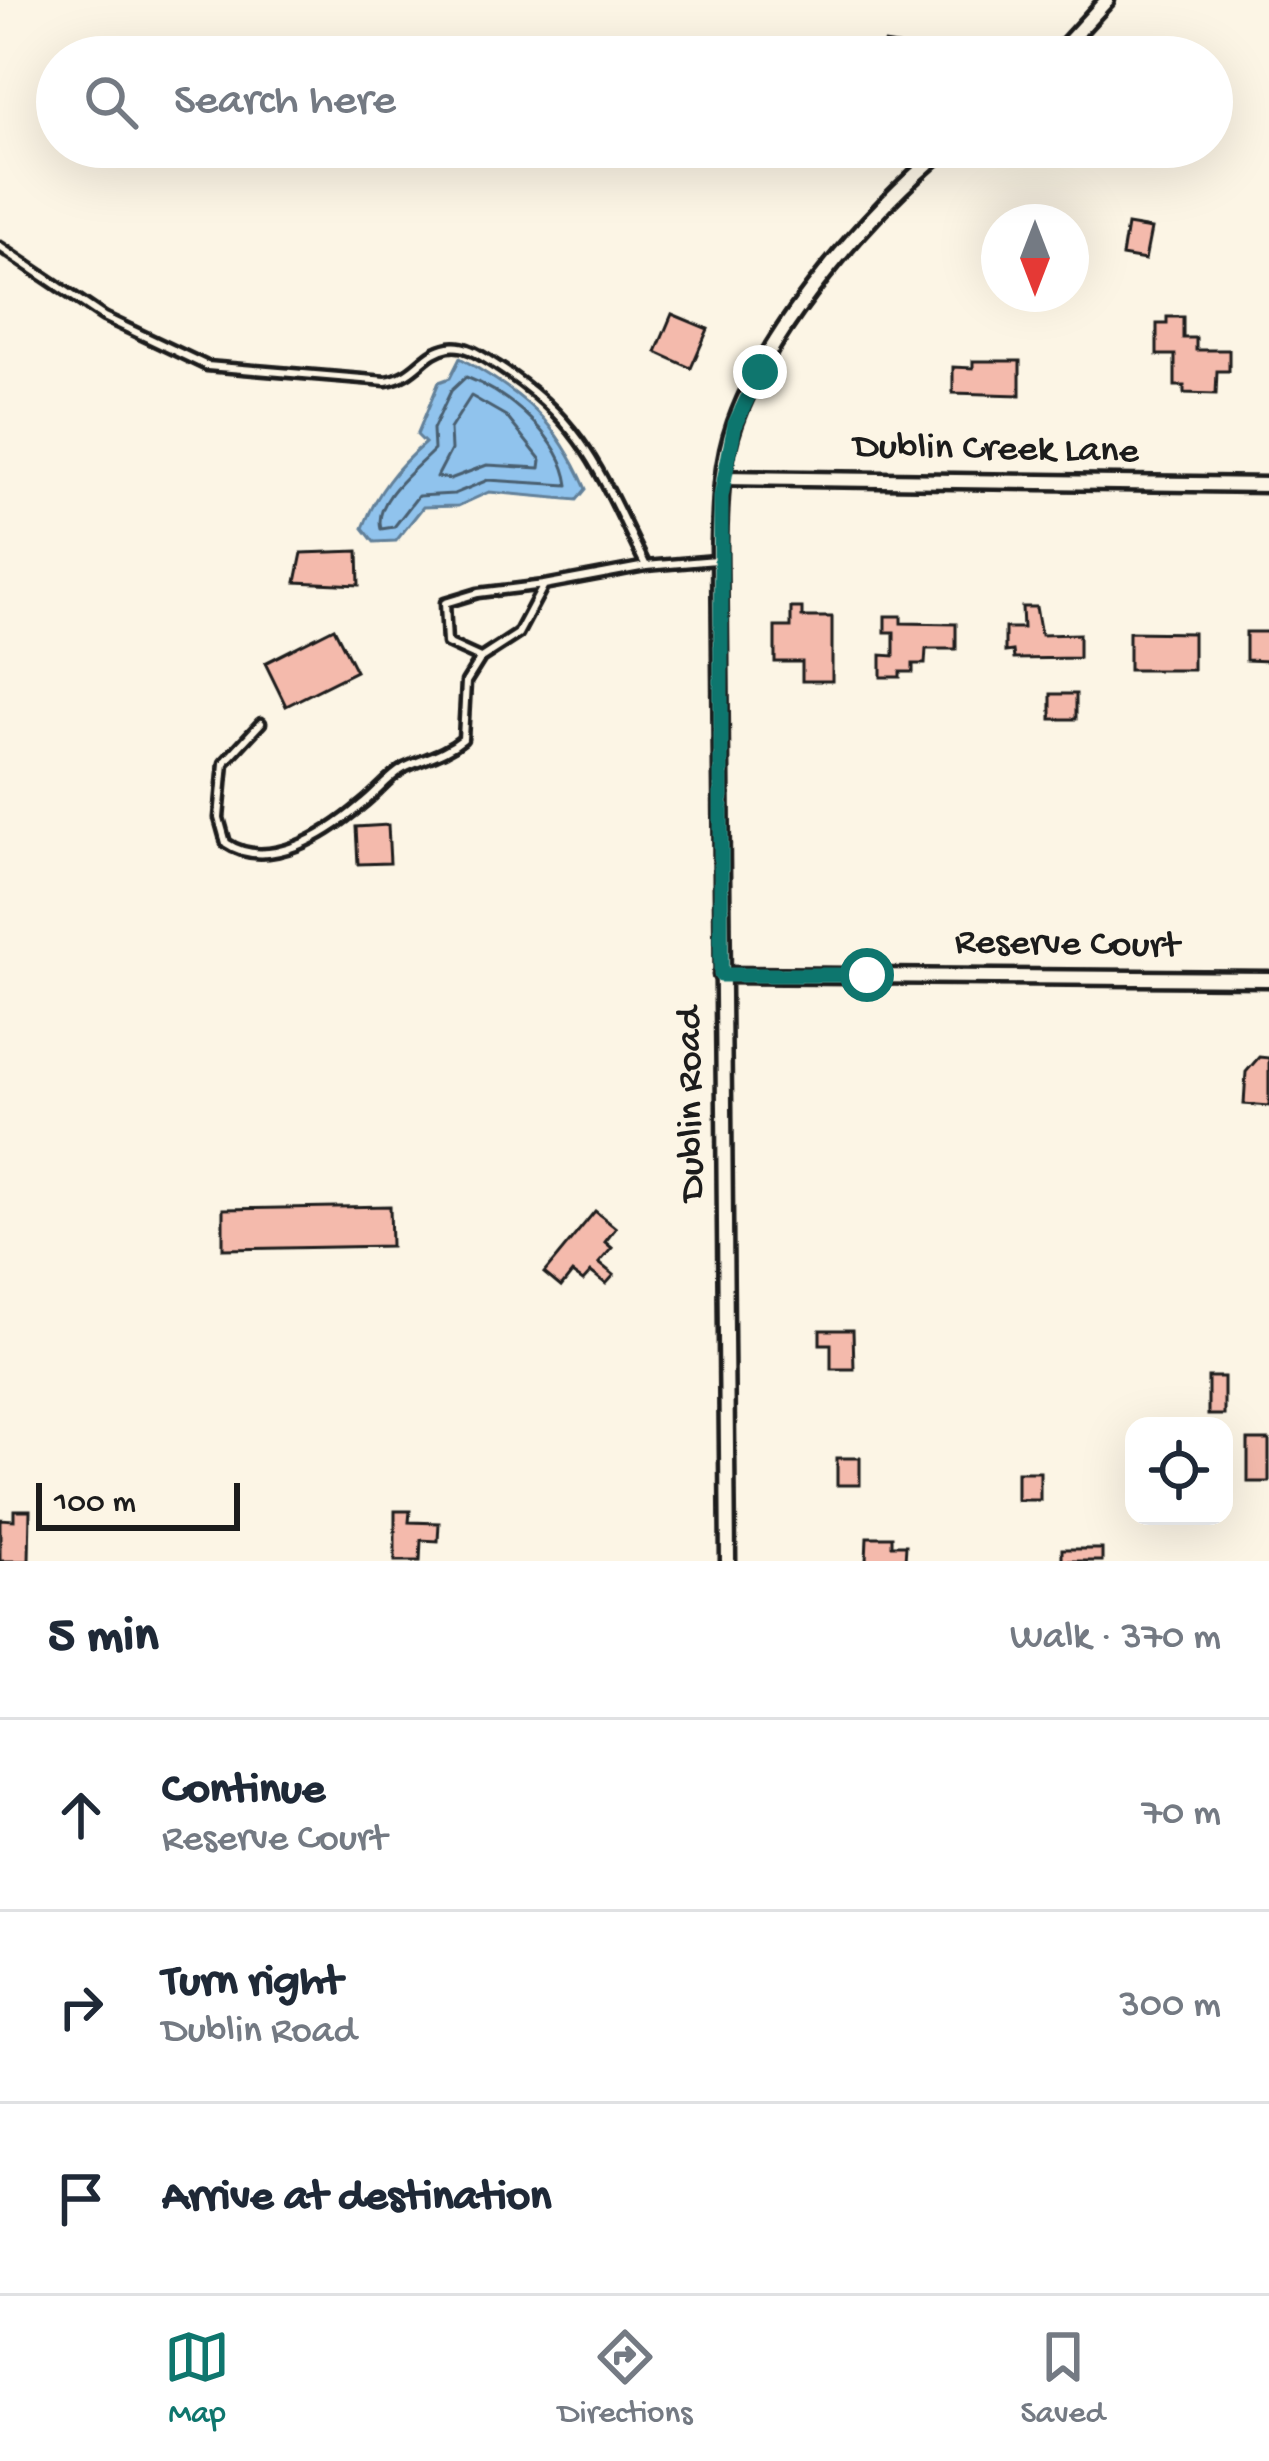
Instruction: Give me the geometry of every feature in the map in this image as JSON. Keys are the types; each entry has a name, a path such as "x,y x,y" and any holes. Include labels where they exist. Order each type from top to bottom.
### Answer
{"street":[{"path":"1073,36 1106,0"},
{"name":"Dublin Road","path":"728,1561 719,560 723,478 742,407 783,336 865,224 924,168"},
{"name":"Dublin Creek Lane","path":"723,478 1269,485"},
{"name":"Reserve Court","path":"721,975 1269,979"}],"lane":[{"path":"0,247 104,317 207,366 386,382 410,377 432,353 452,346 472,350 560,412 595,464 646,566"},
{"path":"481,658 448,643 445,604 478,593 646,566 719,560"},
{"path":"261,723 227,756 219,818 226,842 237,850 274,854 348,816 401,770 447,752 463,739 466,682 481,658 518,634 544,585"}],"water":[{"path":"460,358 536,411 563,444 586,489 577,500 489,492 458,506 423,507 396,541 374,542 363,528 368,515 388,481 425,443 417,435 439,382 450,378"}],"building":[{"path":"1127,225 1151,229 1145,260 1122,256"},
{"path":"672,314 708,329 691,368 656,352"},
{"path":"1167,317 1183,317 1183,338 1196,338 1196,350 1229,350 1229,371 1217,371 1216,394 1184,393 1184,386 1175,386 1175,355 1157,355 1157,324 1167,324"},
{"path":"973,361 1020,361 1020,395 953,393 953,367 973,368"},
{"path":"358,551 359,585 296,582 302,553"},
{"path":"1022,607 1036,607 1041,635 1079,634 1079,658 1014,659 1013,651 1005,652 1005,628 1023,628"},
{"path":"791,608 802,608 802,617 832,617 832,681 802,681 802,662 775,662 775,627 791,627"},
{"path":"885,616 901,616 901,623 956,624 956,649 926,649 925,664 913,664 913,672 881,677 881,655 894,656 894,632 885,632"},
{"path":"334,628 356,671 286,706 265,663"},
{"path":"1129,632 1193,633 1193,670 1129,670"},
{"path":"1246,632 1269,632 1269,661 1246,660"},
{"path":"1051,694 1076,694 1076,719 1051,719"},
{"path":"388,825 390,863 358,864 356,827"},
{"path":"1259,1057 1269,1058 1269,1106 1244,1104 1246,1072"},
{"path":"390,1206 391,1246 223,1249 223,1209"},
{"path":"595,1211 616,1228 605,1242 612,1248 599,1263 614,1275 606,1284 591,1272 583,1281 572,1273 561,1287 544,1273"},
{"path":"820,1330 853,1330 854,1369 831,1369 831,1344 820,1344"},
{"path":"1208,1377 1224,1377 1224,1415 1208,1415"},
{"path":"1248,1440 1269,1440 1269,1482 1248,1482"},
{"path":"837,1458 860,1458 860,1485 837,1485"},
{"path":"1017,1472 1040,1472 1040,1500 1017,1500"},
{"path":"14,1510 30,1510 29,1561 0,1561 0,1519 14,1520"},
{"path":"395,1511 410,1511 409,1522 439,1523 438,1541 421,1540 420,1561 395,1561"},
{"path":"867,1537 892,1537 892,1545 906,1545 905,1561 866,1561"},
{"path":"1062,1549 1102,1549 1102,1561 1062,1561"}],"route":[{"path":"760,372 735,424 721,497 721,975 867,975"}]}
